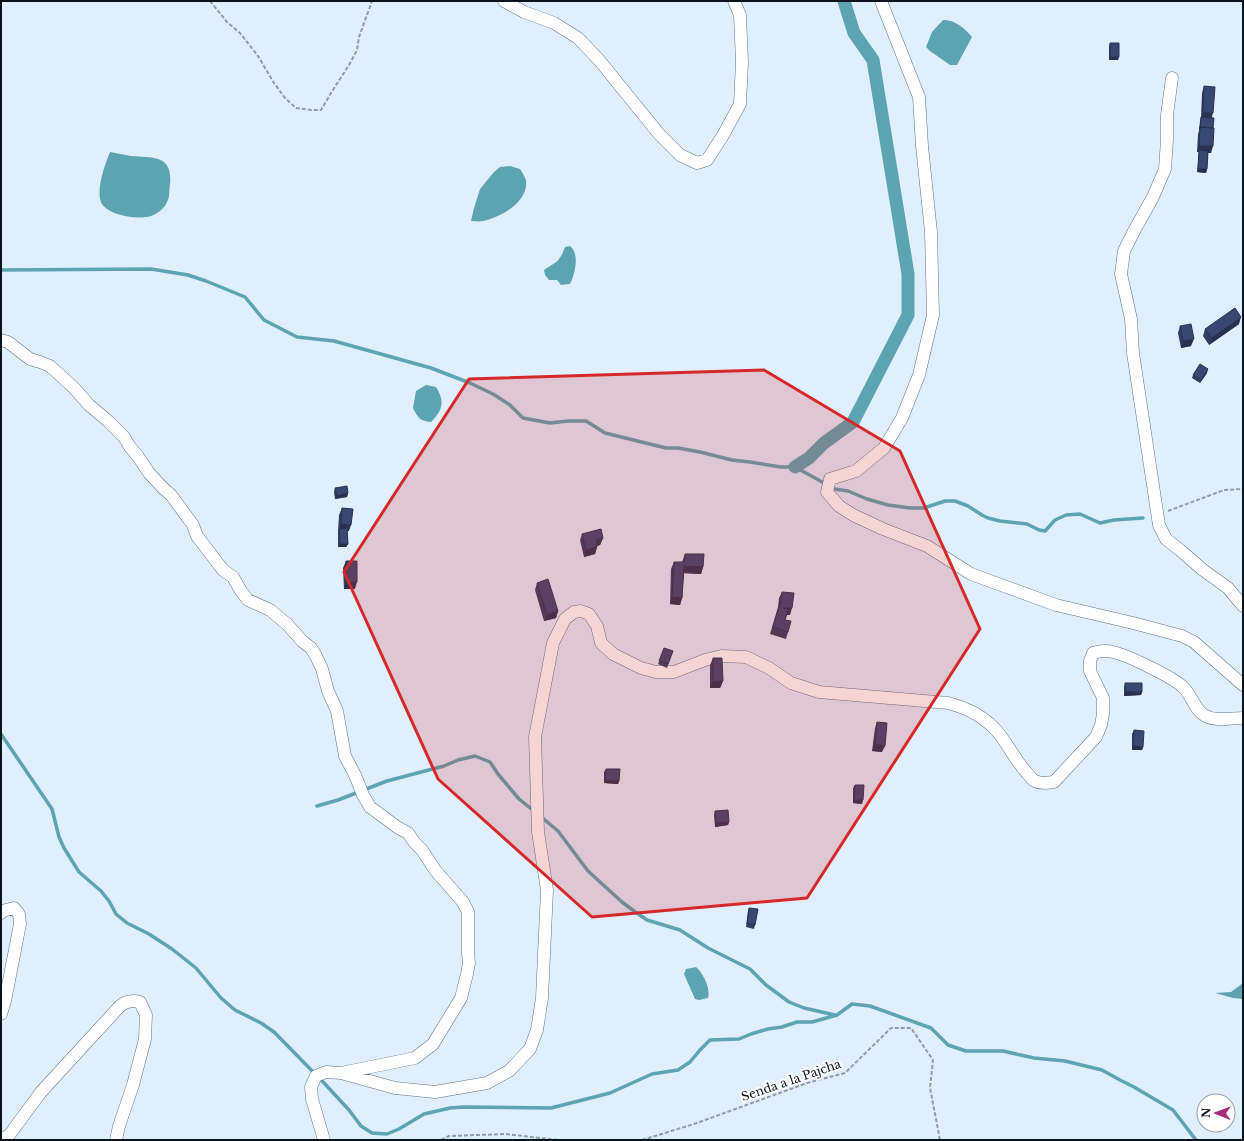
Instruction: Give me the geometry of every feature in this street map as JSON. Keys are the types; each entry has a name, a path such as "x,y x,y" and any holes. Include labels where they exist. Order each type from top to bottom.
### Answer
{"street":[{"path":"504,1 524,12 554,23 578,38 599,60 659,134 680,155 697,163 707,160 722,138 740,104 742,62 740,15 734,1"},
{"path":"880,1 919,97 922,146 931,232 933,315 919,375 902,418 884,448 856,471 830,479 827,492 839,506 853,515 883,529 927,546 971,574 1056,605 1182,636 1194,642 1243,685"},
{"path":"1172,78 1167,115 1168,140 1165,169 1153,197 1124,251 1121,274 1131,319 1133,353 1159,525 1166,539 1202,570 1228,588 1243,606"},
{"path":"1,340 8,342 30,359 50,366 74,388 89,405 108,421 124,437 149,473 162,488 171,494 193,525 197,536 223,570 233,577 248,600 270,610 287,624 302,641 311,648 322,669 328,691 337,710 345,756 370,807 397,827 408,833 422,850 435,870 464,902 468,912 469,963 467,974 461,998 432,1044 415,1058 341,1073"},
{"path":"324,1140 312,1099 311,1087 316,1076 326,1072 341,1073 395,1088 435,1092 487,1084 509,1071 530,1049 537,1030 542,998 547,890 538,832 535,737 553,643 565,619 574,612 581,611 589,614 597,626 601,644 613,654 641,668 656,672 674,672 705,660 721,656 746,657 769,668 791,683 819,692 948,703 963,707 978,715 994,728 1007,744 1022,768 1033,780 1044,783 1054,782 1096,737 1101,725 1103,698 1090,671 1092,653 1099,651 1113,652 1178,682 1190,694 1203,715 1215,719 1243,718"},
{"path":"1,913 2,911 14,908 19,914 20,924 5,1001 1,1014"},
{"path":"2,1140 10,1134 45,1087 120,1006 124,1002 134,1000 140,1002 146,1015 145,1039 116,1140"}],"path":[{"path":"210,1 227,22 240,33 258,56 285,98 296,108 311,110 321,110 350,64 357,50 359,37 372,1"},
{"path":"1158,515 1224,490 1243,490"},
{"name":"Senda a la Pajcha","path":"642,1140 694,1124 807,1083 845,1073 891,1028 911,1028 932,1060 930,1088 940,1140"},
{"path":"441,1140 449,1136 506,1134 558,1140"}],"highlighted area":[{"path":"764,370 900,451 980,629 807,898 592,917 438,779 344,572 469,379"}],"water":[{"path":"943,20 951,21 959,25 972,37 957,65 950,65 926,47 932,32"},
{"path":"110,152 153,158 165,162 170,174 169,198 166,204 156,214 146,217 131,217 116,214 104,207 100,197 100,184"},
{"path":"510,166 520,169 526,179 526,188 523,195 518,202 498,216 482,221 471,221 480,189 500,167"},
{"path":"570,246 573,249 576,259 574,275 570,284 561,285 557,280 549,280 545,275 544,270 559,259 565,247"},
{"path":"426,385 436,387 442,401 438,413 431,422 424,421 420,418 413,408 416,391"},
{"path":"696,967 706,981 709,994 708,998 699,1000 695,999 684,974 686,969"},
{"path":"1243,983 1243,999 1215,993 1231,992"}],"building":[{"path":"1110,43 1119,43 1119,57 1110,57"},
{"path":"1204,86 1215,87 1213,113 1203,113"},
{"path":"1201,117 1214,118 1213,128 1200,127"},
{"path":"1200,127 1214,128 1213,146 1199,146"},
{"path":"1199,150 1208,151 1207,169 1198,169"},
{"path":"1235,308 1241,317 1212,338 1205,329"},
{"path":"1191,324 1194,339 1183,341 1180,326"},
{"path":"1200,364 1208,369 1201,380 1193,375"},
{"path":"347,486 348,493 337,496 335,488"},
{"path":"342,508 353,509 351,525 341,524"},
{"path":"347,528 348,544 340,544 339,529"},
{"path":"601,529 603,538 596,540 597,547 586,550 582,534"},
{"path":"685,554 704,554 703,567 684,566 682,598 672,597 674,562 685,562"},
{"path":"346,561 357,561 357,582 346,582"},
{"path":"548,579 558,611 547,615 537,583"},
{"path":"782,592 794,593 792,608 783,608 788,609 785,620 791,621 788,632 773,627 780,607"},
{"path":"664,648 673,651 668,664 659,661"},
{"path":"713,658 722,658 723,681 713,682"},
{"path":"1125,683 1142,683 1142,692 1126,692"},
{"path":"877,722 887,723 885,746 875,744"},
{"path":"1134,730 1144,731 1143,747 1133,746"},
{"path":"606,769 620,769 619,781 605,780"},
{"path":"855,785 864,785 863,800 854,800"},
{"path":"728,810 729,822 716,823 715,811"},
{"path":"749,908 758,909 755,925 747,924"}],"waterway":[{"path":"795,467 809,458 824,443 853,422 908,315 908,274 873,60 854,33 844,1"},
{"path":"1,270 151,269 188,275 245,297 264,320 297,337 334,341 431,368 470,383 493,394 510,405 523,418 550,423 586,421 605,433 666,448 678,448 732,460 781,467 795,467 835,489 848,491 867,499 888,505 924,508 945,501 955,501 968,506 988,518 1027,524 1039,530 1045,531 1055,520 1066,515 1080,514 1100,523 1114,520 1143,518"},
{"path":"1,734 52,809 59,837 79,872 101,891 109,901 116,914 127,923 149,934 172,949 196,968 221,998 235,1010 261,1023 274,1032 325,1084 349,1110 361,1126 372,1133 387,1134 399,1129 424,1114 450,1108 551,1108 610,1093 652,1074 678,1070 690,1062 710,1040 739,1039 768,1029 782,1027 797,1022 812,1022 837,1015 852,1004 870,1006 931,1028 948,1045 966,1051 1003,1051 1034,1058 1065,1061 1102,1070 1173,1110 1196,1140"},
{"path":"317,806 338,800 387,781 475,756 490,762 519,799 534,811"},
{"path":"540,816 558,831 588,871 622,902 647,920 680,930 708,948 750,969 766,985 789,1002 804,1008 835,1015"}]}
